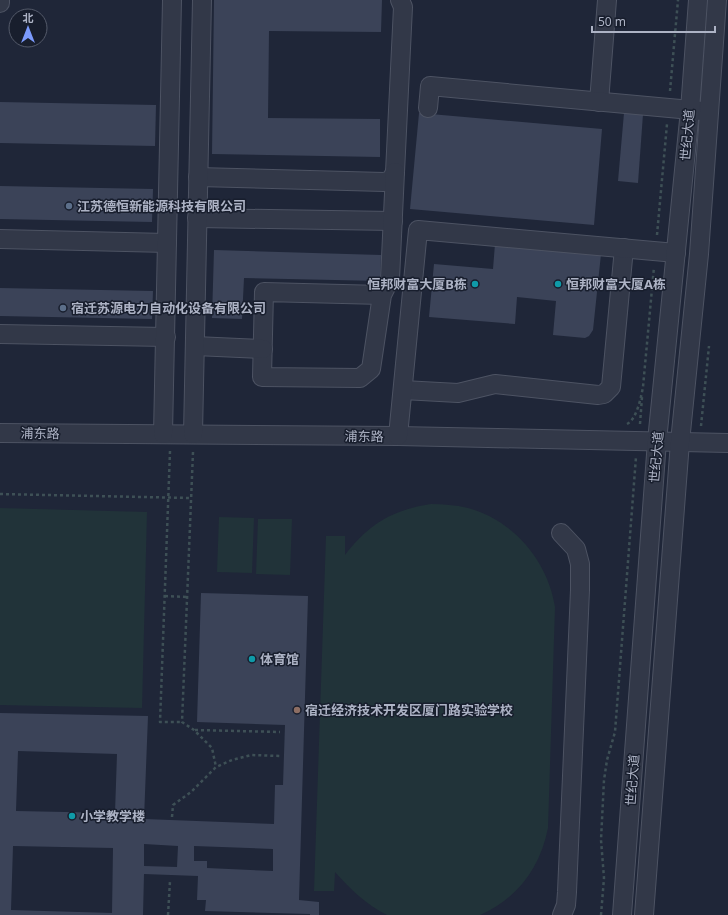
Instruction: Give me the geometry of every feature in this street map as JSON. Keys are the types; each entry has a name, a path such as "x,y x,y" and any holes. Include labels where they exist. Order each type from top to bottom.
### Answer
{"street":[{"path":"167,434 167,243 172,0"},
{"path":"193,434 202,0"},
{"path":"382,295 264,292 262,377 360,378 371,369 382,295 390,279 403,6 400,0"},
{"path":"599,102 607,0"},
{"name":"世纪大道","path":"622,915 657,441 690,110 698,0"},
{"name":"世纪大道","path":"644,915 680,442 699,254 717,0"},
{"path":"428,108 430,86 708,112"},
{"path":"198,177 384,182 391,180 395,172"},
{"path":"197,218 393,221"},
{"path":"398,436 418,230 676,253"},
{"path":"0,239 167,243"},
{"path":"403,390 458,393 495,384 598,395 604,394 611,387 624,248"},
{"path":"0,334 166,337"},
{"path":"195,346 263,349"},
{"name":"浦东路","path":"0,433 398,436 728,443"},
{"path":"561,532 576,550 580,564 567,892 566,905 562,915"}],"path":[{"path":"601,915 604,878 601,840 604,780 607,760 615,732 638,441 678,0"},
{"path":"699,442 705,397 709,342"},
{"path":"626,424 631,422 639,405 643,387"},
{"path":"167,434 168,498 160,722 182,722 194,730 212,748 216,767"},
{"path":"182,722 193,434"},
{"path":"0,494 191,498"},
{"path":"165,596 187,597"},
{"path":"194,730 280,732"},
{"path":"172,817 173,806 196,787 216,767 232,760 251,755 280,756"},
{"path":"168,915 170,881"}],"shaded area":[{"path":"431,504 468,508 500,522 513,532 526,545 545,574 555,607 548,828 539,856 533,869 525,880 506,900 480,915 387,915 359,896 335,872 334,891 314,891 326,536 345,536 345,555 363,535 382,520 404,510"},
{"path":"0,508 147,512 142,708 0,705"},
{"path":"219,517 254,518 252,573 217,572"},
{"path":"258,519 292,519 290,575 256,574"}],"building":[{"path":"214,0 382,0 381,32 269,31 268,118 380,119 380,157 212,154"},
{"path":"0,102 156,105 155,146 0,143"},
{"path":"419,113 602,129 594,225 410,209"},
{"path":"624,113 643,114 638,183 618,181"},
{"path":"0,186 153,189 152,222 0,219"},
{"path":"495,244 601,254 593,330 589,336 585,338 553,335 556,301 517,297 515,324 429,317 434,264 493,269"},
{"path":"214,250 381,255 380,281 244,278 242,319 212,318"},
{"path":"0,288 153,291 152,319 0,316"},
{"path":"201,593 308,596 299,900 319,902 319,915 205,911 206,900 197,900 198,876 144,874 143,915 0,915 0,713 148,716 144,819 274,824 275,785 283,785 285,725 197,722","holes":["18,751 117,754 115,813 16,811","144,844 178,846 177,867 144,866","13,846 113,848 112,913 11,910","194,846 273,849 273,871 207,868 207,861 194,861"]}],"place":[{"name":"江苏德恒新能源科技有限公司","path":"69,206"},
{"name":"恒邦财富大厦B栋","path":"475,284"},
{"name":"恒邦财富大厦A栋","path":"558,284"},
{"name":"宿迁苏源电力自动化设备有限公司","path":"63,308"},
{"name":"体育馆","path":"252,659"},
{"name":"宿迁经济技术开发区厦门路实验学校","path":"297,710"},
{"name":"小学教学楼","path":"72,816"}]}
